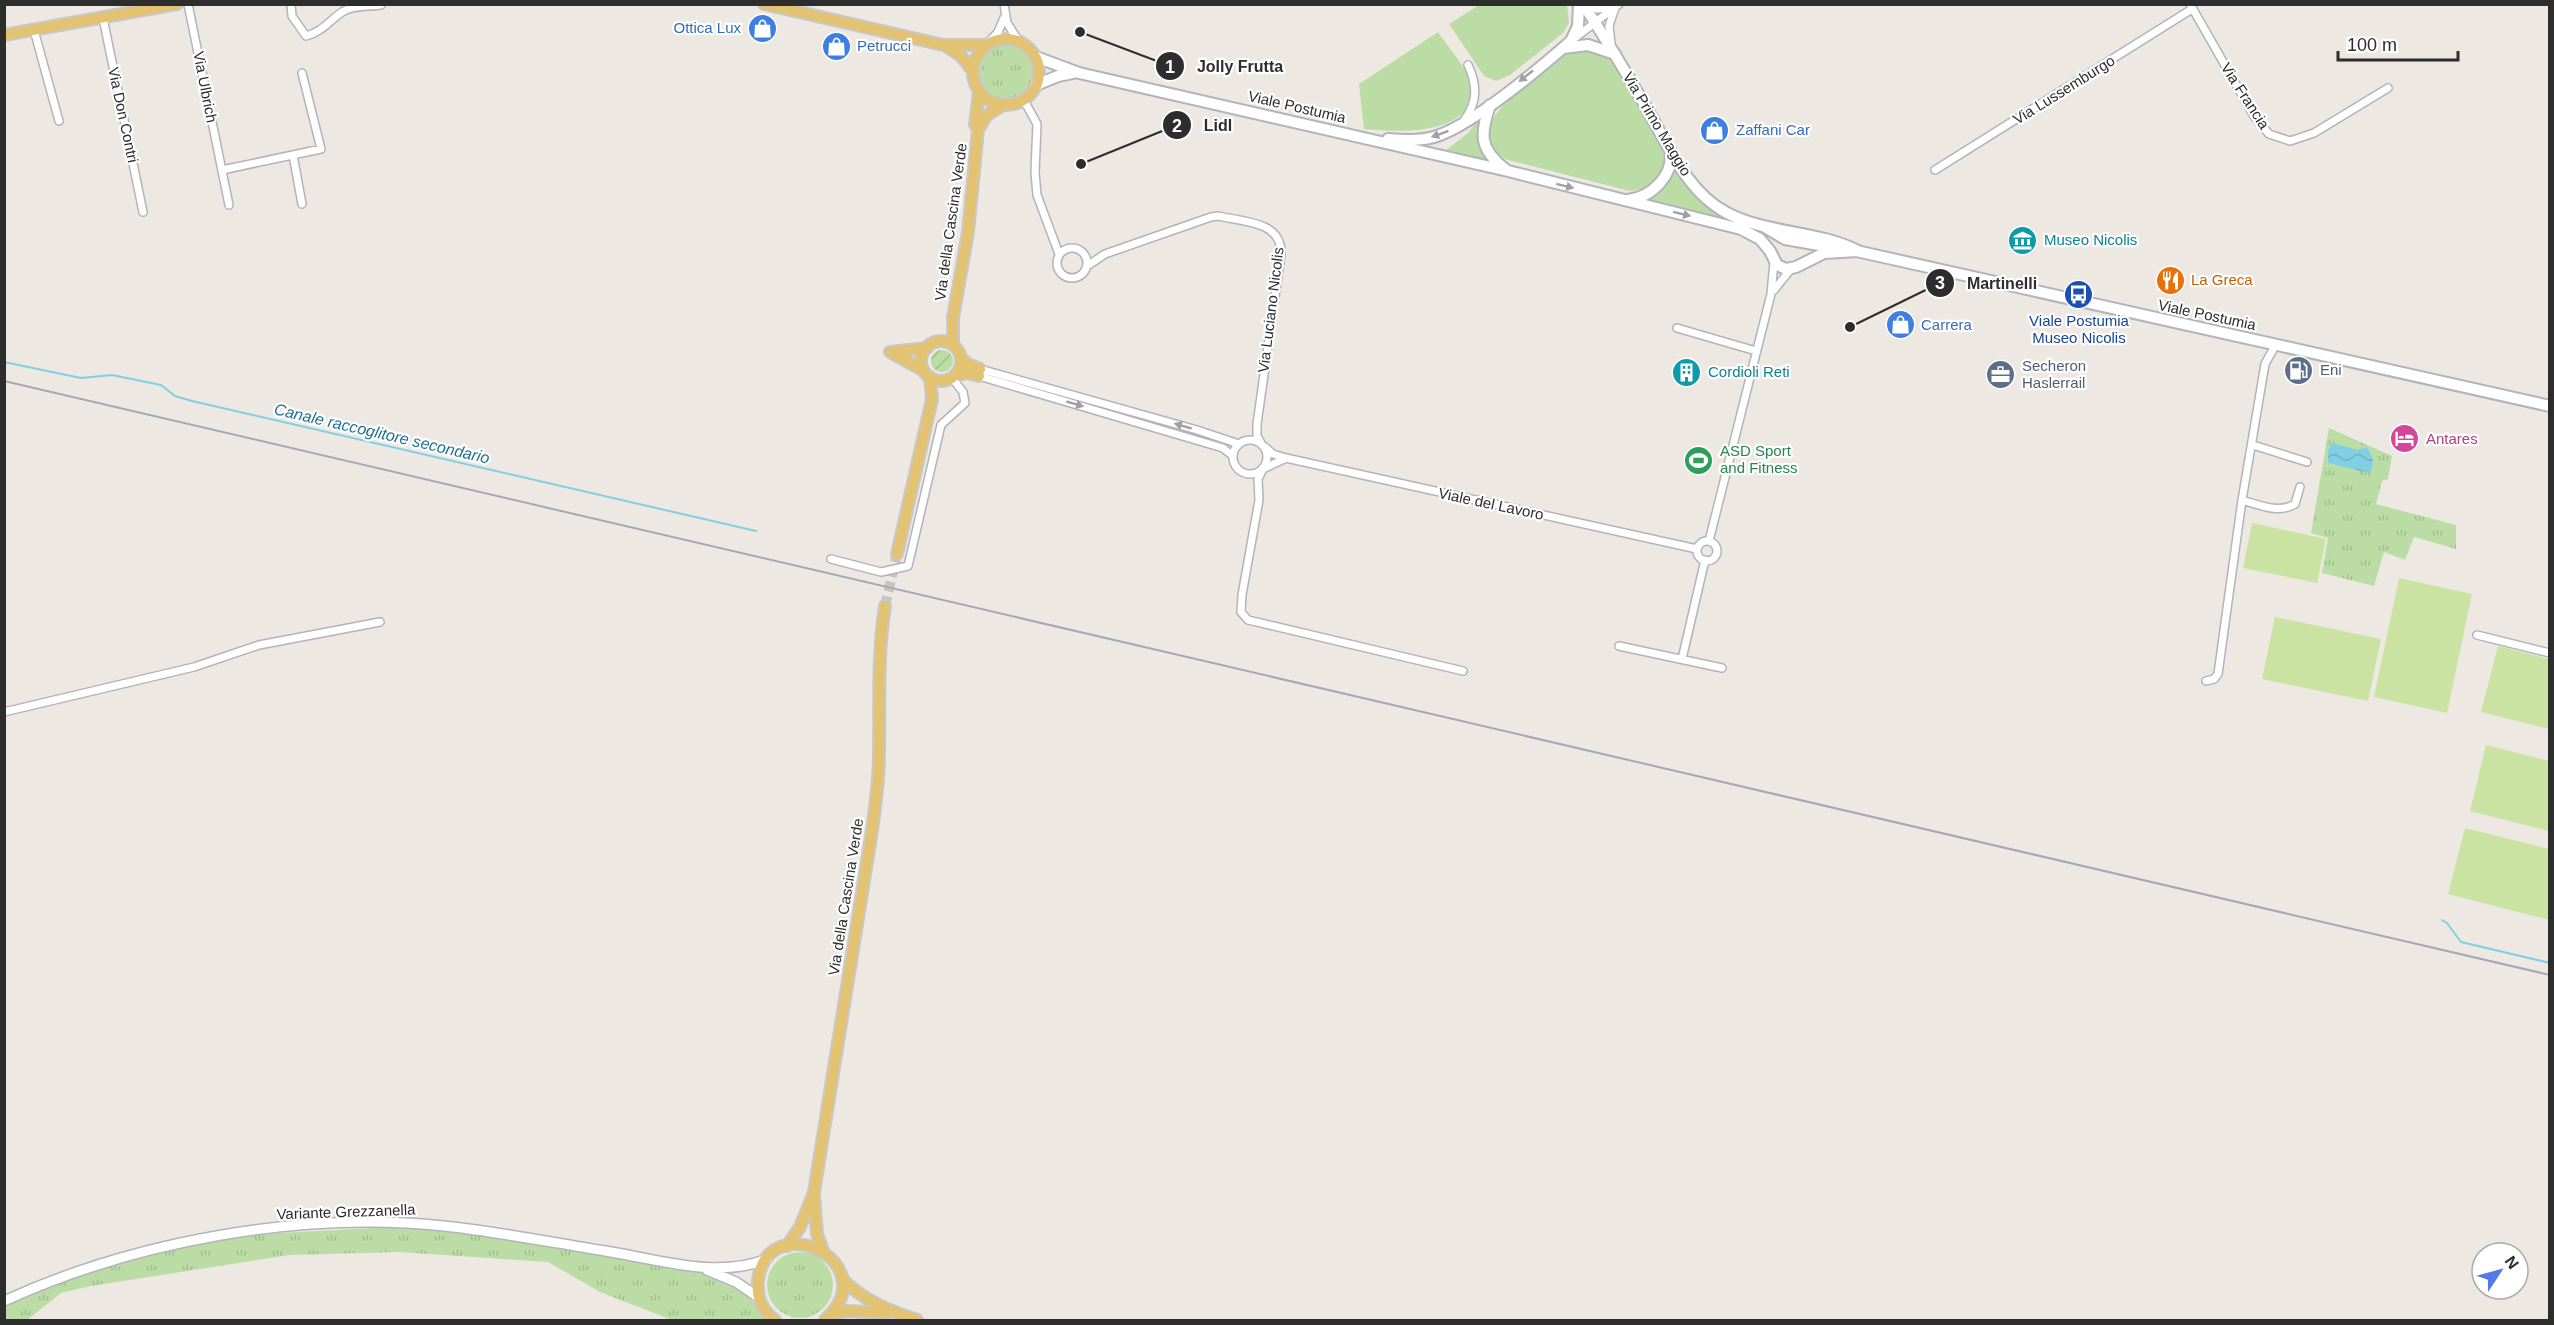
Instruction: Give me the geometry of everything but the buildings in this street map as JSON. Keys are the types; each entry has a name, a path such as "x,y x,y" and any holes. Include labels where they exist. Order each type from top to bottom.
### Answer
{"main road":[{"path":"4,35 103,18 144,7 177,4"},
{"path":"764,4 943,45 986,44 1007,38 1018,40 1036,57 1039,77 1036,85 1032,93 1019,102 1003,105 987,115 978,130"},
{"path":"1583,4 1615,54"},
{"path":"1359,137 1420,139 1434,137 1463,123 1490,105 1566,45 1578,26 1583,4"},
{"path":"986,44 974,59 972,70 974,82 979,92 987,100 1003,105"},
{"path":"943,45 961,56 972,70"},
{"path":"1566,45 1588,45 1615,54"},
{"name":"Via Primo Maggio","path":"1615,54 1684,172 1713,204 1736,217 1763,226"},
{"name":"Viale Postumia","path":"1036,57 1079,73 1508,171 1741,229 1760,239 1781,268 1796,267 1824,253 1858,251"},
{"name":"Viale Postumia","path":"1036,85 1058,76 1079,73"},
{"name":"Via della Cascina Verde","path":"952,318 968,232 978,130 975,124 979,92"},
{"path":"1490,105 1482,127 1483,139 1489,154 1508,171"},
{"path":"1625,201 1647,194 1661,183 1670,168 1670,147"},
{"name":"Viale Postumia","path":"1763,226 1785,239 1798,243 1858,251 2157,320 2276,344 2550,406"},
{"name":"Viale Postumia","path":"1763,226 1842,243 1858,251"},
{"path":"1773,258 1774,246 1785,239"},
{"path":"1796,267 1803,255 1798,243"},
{"path":"952,318 938,342 927,348 890,352 927,374 951,378 979,372"},
{"path":"952,318 953,345 961,358 979,372"},
{"path":"938,342 953,345"},
{"path":"897,554 932,399 927,374 922,364 927,348"},
{"path":"932,399 961,364 961,358"},
{"name":"Via della Cascina Verde","path":"814,1192 878,790 878,670 885,606"},
{"path":"787,1245 801,1227 814,1192"},
{"path":"814,1192 817,1234 823,1251"},
{"path":"787,1245 806,1244 823,1251 835,1263 842,1280 842,1292 829,1317"},
{"name":"Variante Grezzanella","path":"767,1259 787,1245"},
{"path":"758,1297 758,1277 767,1259"},
{"path":"842,1280 856,1293 893,1313 917,1320"},
{"name":"Variante Grezzanella","path":"758,1297 763,1308 775,1320"},
{"path":"829,1317 855,1311 893,1313"}],"street":[{"name":"Via Ulbrich","path":"188,4 229,205"},
{"path":"291,4 292,16 306,36 319,33 344,11 381,5"},
{"path":"1583,4 1597,9 1617,6"},
{"path":"1566,45 1617,6"},
{"name":"Via Primo Maggio","path":"1615,54 1609,33 1617,6"},
{"name":"Via Francia","path":"2191,7 2254,116 2269,134 2290,141 2314,133 2388,88"},
{"name":"Via Lussemburgo","path":"1935,170 2191,7"},
{"path":"1004,8 1006,23 1018,40"},
{"path":"986,44 998,32 1004,8"},
{"name":"Via Don Contri","path":"103,18 143,212"},
{"path":"34,30 59,121"},
{"path":"1463,123 1475,99 1476,86 1468,66"},
{"path":"222,170 321,149 302,73"},
{"name":"Via Luciano Nicolis","path":"1019,102 1026,105 1037,124 1035,163 1037,195 1053,232 1059,254 1057,264 1065,276 1080,276 1087,266 1105,254 1218,216 1270,228 1280,239 1281,254 1257,424 1257,436 1263,445"},
{"path":"293,155 302,204"},
{"name":"Via Luciano Nicolis","path":"1053,232 1068,248 1105,254"},
{"path":"1059,254 1068,248"},
{"path":"1084,252 1087,266"},
{"path":"1709,541 1772,294 1773,258"},
{"path":"1772,294 1779,282 1796,267"},
{"path":"1677,328 1756,351"},
{"path":"2206,681 2214,680 2218,674 2242,500 2265,364 2276,344"},
{"path":"979,372 1241,442 1250,439 1263,445 1268,459 1258,479 1260,500 1242,595 1241,612 1248,620 1463,671"},
{"path":"979,372 1223,448 1233,456 1236,468 1246,474 1259,490"},
{"path":"831,559 881,572 908,566 941,425 965,403 963,392 951,378"},
{"name":"Via Luciano Nicolis","path":"1241,442 1252,433 1257,424"},
{"path":"1233,456 1241,442"},
{"name":"Viale del Lavoro","path":"1263,445 1273,454 1286,458 1697,549"},
{"path":"2253,445 2307,462"},
{"path":"1246,474 1252,474 1286,458"},
{"path":"2242,500 2278,510 2287,509 2295,504 2300,487"},
{"path":"1709,541 1715,545 1716,554 1712,559 1705,560 1699,556 1697,549 1701,542 1709,541"},
{"path":"1682,659 1705,560"},
{"path":"4,712 194,667 259,645 380,622"},
{"path":"2477,635 2550,653"},
{"path":"1618,646 1722,668"},
{"name":"Variante Grezzanella","path":"4,1301 64,1277 177,1245 248,1232 320,1225 386,1223 441,1226 493,1232 696,1266 740,1268 767,1259"},
{"name":"Variante Grezzanella","path":"696,1266 736,1282 758,1297"}],"green space":[{"path":"1479,5 1567,5 1569,23 1563,33 1510,75 1496,81 1484,76 1449,24"},
{"path":"1438,32 1471,81 1469,103 1461,115 1447,123 1430,128 1394,131 1364,129 1359,84"},
{"path":"1000,43 1012,43 1022,47 1030,55 1034,71 1030,87 1022,95 1012,99 1000,99 990,95 982,87 978,77 978,65 982,55 990,47"},
{"path":"1588,48 1606,56 1613,63 1663,149 1662,173 1647,187 1630,191 1508,160 1494,150 1488,139 1489,127 1495,116 1516,94 1561,57 1572,51"},
{"path":"1480,120 1492,162 1445,151 1468,133"},
{"path":"1674,164 1699,198 1719,214 1717,219 1646,198 1662,189"},
{"path":"942,350 950,353 953,361 950,369 942,372 934,369 931,361 934,353"},
{"path":"2329,428 2392,456 2388,479 2382,481 2376,504 2456,525 2456,549 2414,537 2405,560 2384,552 2374,586 2322,573 2328,538 2311,533"},
{"path":"2252,523 2326,539 2317,583 2243,568"},
{"path":"2399,578 2472,594 2447,713 2374,697"},
{"path":"2275,617 2381,639 2368,701 2262,679"},
{"path":"2498,646 2549,659 2549,729 2481,712"},
{"path":"2486,745 2549,761 2549,831 2470,811"},
{"path":"2465,828 2549,849 2549,920 2448,894"},
{"path":"395,1227 516,1240 712,1274 740,1287 767,1320 672,1320 600,1292 548,1262 399,1252 290,1255 91,1286 61,1293 27,1320 5,1320 4,1304 55,1283 123,1261 195,1244 258,1234"},
{"path":"794,1252 806,1252 824,1261 831,1272 833,1285 831,1298 824,1309 813,1316 794,1318 781,1313 772,1304 767,1291 767,1279 772,1266 781,1257"}],"water":[{"path":"2332,443 2358,450 2366,447 2373,460 2369,473 2328,463 2328,450"}],"waterway":[{"name":"Canale raccoglitore secondario","path":"4,362 81,378 112,375 161,385 175,396 192,401 756,531"},
{"path":"2442,920 2447,923 2461,942 2550,963"}],"tunnel":[{"path":"885,606 897,554"}],"railway":[{"path":"4,381 2550,975"}],"place":[{"name":"Ottica Lux","path":"762,28"},
{"name":"Jolly Frutta","path":"1080,32"},
{"name":"Petrucci","path":"836,46"},
{"name":"Zaffani Car","path":"1715,130"},
{"name":"Lidl","path":"1081,164"},
{"name":"Museo Nicolis","path":"2023,240"},
{"name":"La Greca","path":"2170,280"},
{"name":"Viale Postumia Museo Nicolis","path":"2079,294"},
{"name":"Carrera","path":"1900,325"},
{"name":"Martinelli","path":"1850,327"},
{"name":"Eni","path":"2299,370"},
{"name":"Cordioli Reti","path":"1687,372"},
{"name":"Secheron Haslerrail","path":"2001,375"},
{"name":"Antares","path":"2405,439"},
{"name":"ASD Sport and Fitness","path":"1699,460"}]}
